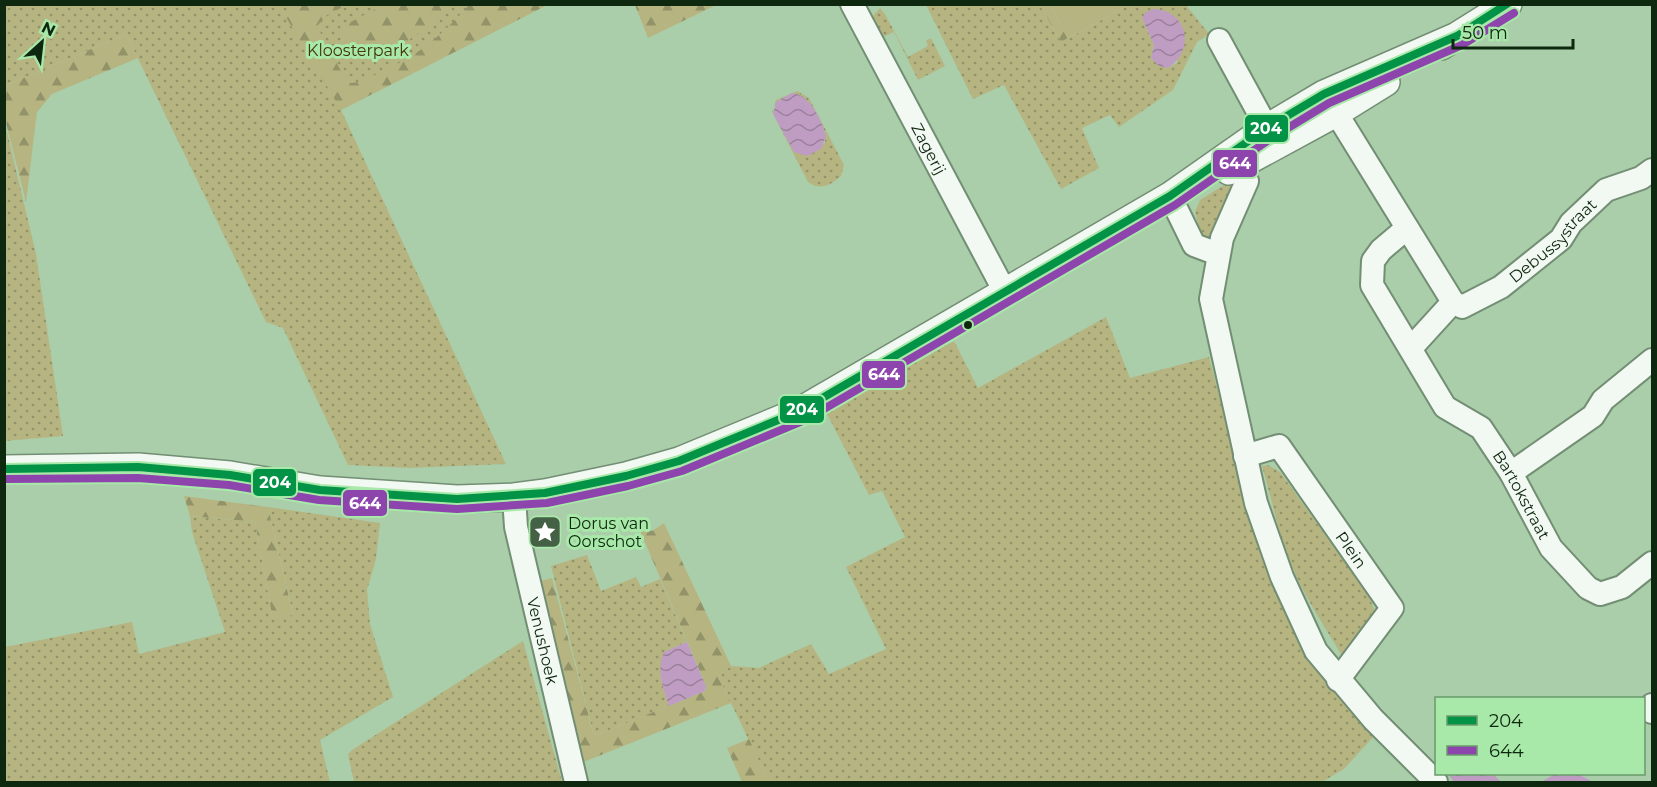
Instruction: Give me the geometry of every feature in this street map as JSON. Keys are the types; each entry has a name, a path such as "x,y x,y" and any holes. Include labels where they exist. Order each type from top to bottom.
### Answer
{"main road":[{"path":"4,469 138,467 230,475 320,490 457,499 514,497 626,476 718,447 800,411 1178,191 1267,128 1330,104 1456,36 1508,4"},
{"path":"1178,191 1258,157 1330,104"}],"street":[{"name":"Zagerij","path":"852,4 1005,292"},
{"path":"1219,40 1267,128 1258,157"},
{"path":"1330,104 1454,302 1412,347"},
{"name":"Debussystraat","path":"1454,302 1462,307 1501,287 1561,239 1571,223 1606,190 1641,178 1653,170"},
{"path":"1247,181 1222,238 1211,299 1256,503 1282,577 1316,651 1338,680 1436,783"},
{"path":"1178,191 1194,245 1218,254"},
{"name":"Bartokstraat","path":"1407,228 1381,250 1373,261 1372,285 1412,347 1445,407 1481,428 1511,473 1551,548 1588,588 1600,594 1622,587 1653,563"},
{"path":"1511,473 1593,416 1603,400 1653,360"},
{"name":"Plein","path":"1245,456 1279,446 1392,608 1338,680"},
{"name":"Venushoek","path":"514,497 516,527 576,783"},
{"path":"1653,705 1653,712"}],"green space":[{"name":"Kloosterpark","path":"385,4 449,5 430,24 400,46 370,58 357,57 345,43 342,35 343,26"},
{"path":"635,4 716,5 648,38"},
{"name":"Kloosterpark","path":"5,5 547,5 341,110 506,464 410,468 348,465 283,328 266,322 126,34 5,86"},
{"path":"298,5 347,5 327,15 317,26 342,73 351,83 360,82 407,59 443,32 469,5 547,5 341,110 283,12"},
{"path":"926,5 1040,5 1061,42 1129,5 1186,5 1209,34 1197,42 1173,90 1119,127 1110,115 1082,128 1099,168 1061,189 1004,85 973,99","holes":["1142,18 1178,62 1168,68 1159,66 1152,52 1154,45"]},
{"path":"1040,5 1050,5 1068,38 1061,42"},
{"path":"1050,5 1129,5 1068,38"},
{"path":"880,8 885,14 908,57 928,46 926,41 931,38 945,66 918,80 894,32 883,37 872,17"},
{"path":"126,34 138,58 52,94 37,112 26,202 5,119 5,86"},
{"path":"797,91 809,98 844,165 841,176 821,186 808,182 773,115 794,152 825,143 825,132 805,97 774,105 776,100"},
{"path":"4,119 36,254 63,436 5,441"},
{"path":"1246,171 1213,245 1205,249 1195,212 1200,200"},
{"path":"1106,317 1130,378 1209,357 1255,534 1283,604 1375,735 1344,769 1322,782 769,782 718,676 731,666 759,668 811,644 829,674 886,649 846,567 905,537 882,491 869,495 826,412 954,341 978,388"},
{"path":"1268,465 1280,472 1369,596 1376,615 1344,659 1316,614 1287,555 1262,466"},
{"path":"184,496 268,507 293,615 273,620 255,522 190,516"},
{"path":"268,507 380,523 376,559 367,590 370,624 393,697 320,740 330,782 5,782 5,647 132,622 139,654 225,632 192,532 190,516 255,522 273,619 293,614"},
{"path":"664,523 731,666 718,676 731,703 581,763 533,583 552,578 593,732 597,735 705,691 706,686 638,526 652,531"},
{"path":"587,555 601,591 636,577 641,587 660,579 687,642 664,652 661,680 669,706 597,735 593,732 551,566"},
{"path":"523,641 562,782 354,782 348,754 352,750"},
{"path":"749,739 769,782 742,782 727,748"}],"water":[{"path":"1153,9 1165,11 1174,16 1181,23 1184,32 1185,42 1182,51 1177,60 1168,68 1159,66 1151,58 1154,45 1142,18 1145,13"},
{"path":"792,93 810,103 822,123 826,136 821,149 807,156 794,152 773,114 776,102"},
{"path":"687,642 706,686 705,691 669,706 661,679 662,659 664,652"},
{"path":"1449,775 1494,775 1501,782 1454,782"},
{"path":"1553,775 1580,775 1593,782 1541,782"}],"transit line":[{"name":"204","path":"4,469 138,467 230,475 320,490 457,499 545,493 626,476 679,461 800,411 1170,196 1267,128 1324,94 1457,36 1507,4"},
{"name":"644","path":"4,479 138,478 229,485 319,500 457,509 547,503 628,486 682,471 805,420 1175,205 1273,137 1329,103 1462,45 1514,13"}],"place":[{"name":"Dorus van Oorschot","path":"545,532"}]}
